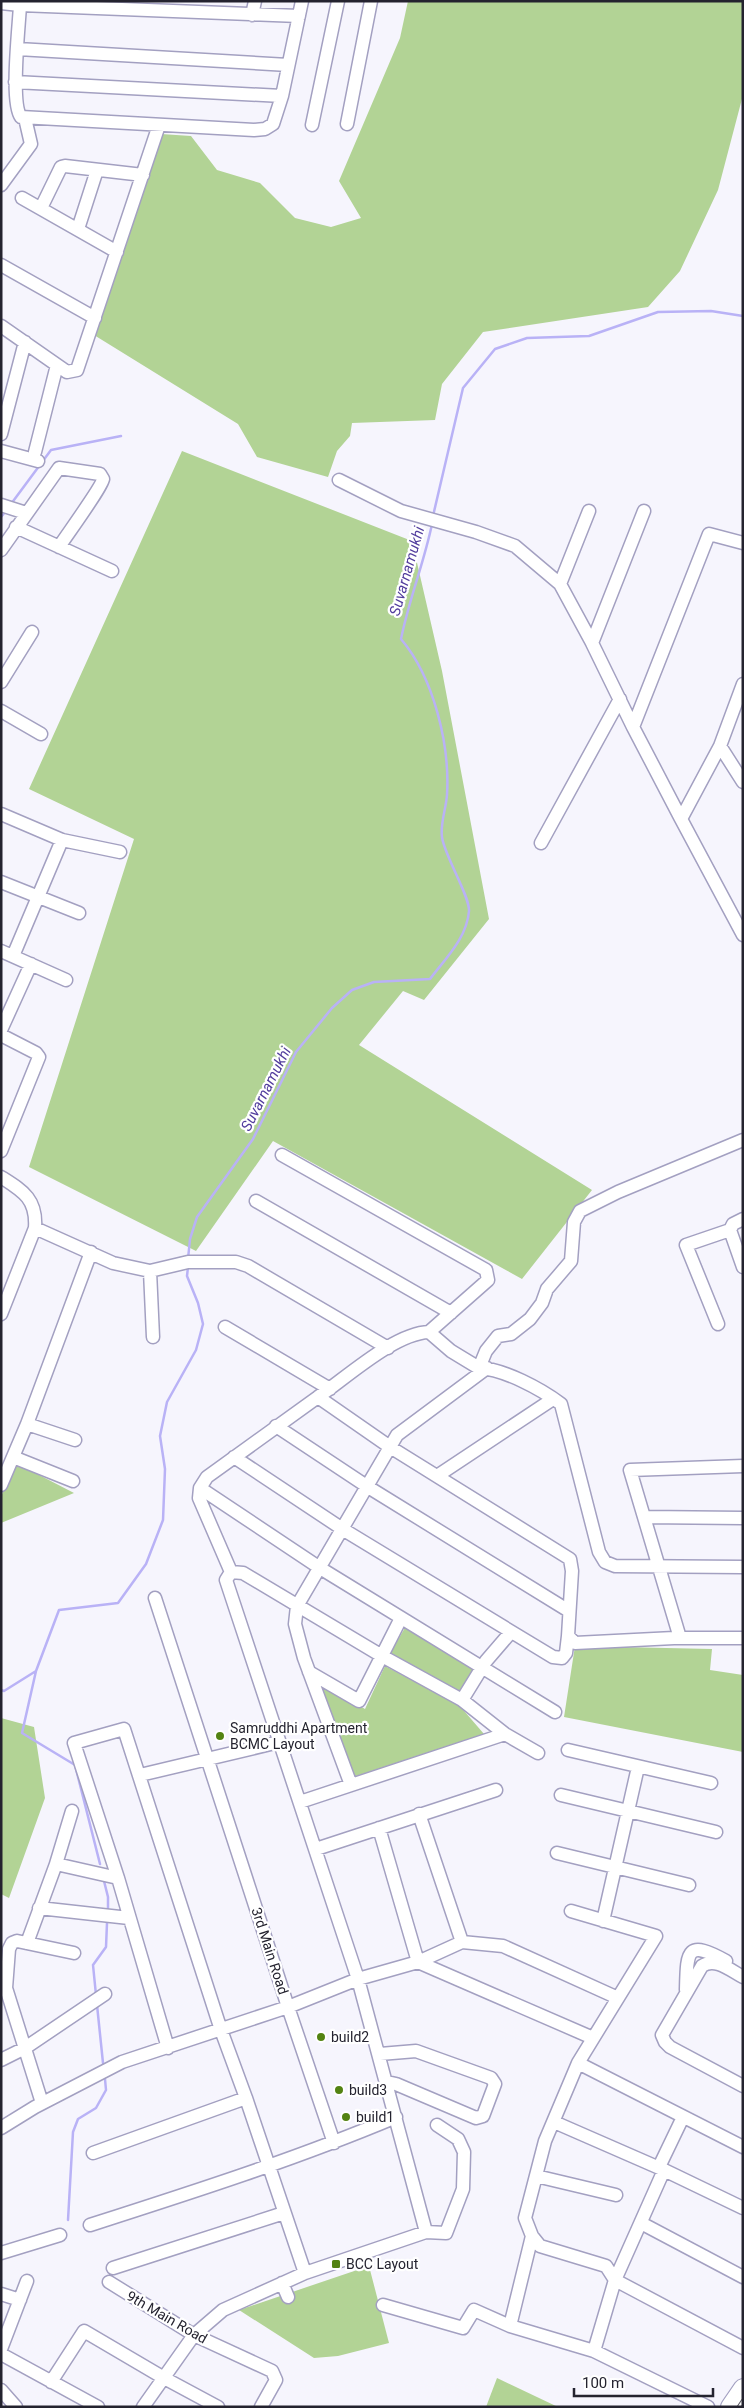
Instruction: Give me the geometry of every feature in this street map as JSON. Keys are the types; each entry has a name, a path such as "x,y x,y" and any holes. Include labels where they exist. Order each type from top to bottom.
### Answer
{"highway":[{"path":"730,2407 743,2388"}],"street":[{"path":"252,15 255,1"},
{"path":"20,5 15,82 18,113 21,117 254,130 265,129 273,124 282,96 302,1"},
{"path":"312,125 338,1"},
{"path":"347,124 372,1"},
{"path":"1,2 20,5 213,7 252,15 299,16"},
{"path":"18,49 288,65"},
{"path":"15,82 282,96"},
{"path":"1,185 31,144 25,118"},
{"path":"1,326 67,372 77,370 159,125"},
{"path":"41,208 60,168 65,166 143,175"},
{"path":"78,229 98,170"},
{"path":"22,198 117,252"},
{"path":"1,265 95,318"},
{"path":"1,434 25,342"},
{"path":"1,451 36,457 57,365"},
{"path":"1,550 59,468 100,474 104,479 102,484 59,547"},
{"path":"339,480 401,511 515,546 560,584 743,935"},
{"path":"1,505 26,513"},
{"path":"560,584 589,511"},
{"path":"592,643 644,511"},
{"path":"16,527 112,571"},
{"path":"633,727 709,534 743,543"},
{"path":"1,682 32,632"},
{"path":"681,819 720,746 743,684"},
{"path":"542,844 620,699"},
{"path":"1,711 41,734"},
{"path":"720,746 743,782"},
{"path":"1,814 62,840 120,852"},
{"path":"62,840 38,896 7,954 66,980"},
{"path":"1,882 79,913"},
{"path":"1,1030 31,964"},
{"path":"1,1035 36,1053 39,1062 1,1151"},
{"path":"351,1786 309,1672 295,1624 298,1606 344,1530 397,1435 483,1368 486,1351 498,1336 511,1334 530,1319 542,1302 547,1289 571,1261 574,1222 580,1211 618,1192 743,1140"},
{"path":"282,1155 486,1270 488,1280 429,1332"},
{"path":"1,1177 23,1191 32,1202 36,1216 36,1228 1,1314"},
{"path":"256,1201 451,1313"},
{"path":"743,1219 732,1224 730,1230 743,1267"},
{"path":"36,1228 113,1263 150,1271 188,1262 236,1262 248,1266 388,1348"},
{"path":"718,1324 686,1245 730,1230"},
{"path":"3,1478 27,1424 91,1252"},
{"path":"150,1271 153,1337"},
{"path":"225,1328 330,1388"},
{"path":"231,1572 199,1498 200,1488 207,1477 391,1344 418,1332 429,1332 451,1351 483,1368 521,1381 561,1404 599,1552 606,1562 615,1566 743,1567"},
{"path":"234,1456 344,1530 553,1657 562,1658 566,1653 568,1636 572,1571 570,1559 390,1447 318,1397"},
{"path":"437,1476 553,1398"},
{"path":"27,1424 75,1440"},
{"path":"276,1426 368,1487 569,1611"},
{"path":"13,1457 74,1482"},
{"path":"680,1638 630,1470 743,1466"},
{"path":"200,1488 320,1568 555,1712"},
{"path":"644,1517 743,1518"},
{"path":"231,1572 243,1574 382,1656 462,1700 505,1734 538,1753"},
{"path":"231,1572 226,1580 358,1980 380,2054 426,2232"},
{"name":"3rd Main Road","path":"155,1598 334,2143"},
{"path":"309,1672 359,1701 401,1618"},
{"path":"462,1700 481,1668 512,1632"},
{"path":"568,1636 575,1643 680,1638 743,1638"},
{"path":"168,2048 118,1878 74,1743 124,1729 221,2030 305,2272"},
{"path":"300,1802 505,1734"},
{"path":"140,1774 279,1742"},
{"path":"568,1750 711,1783"},
{"path":"604,1921 638,1767"},
{"path":"316,1850 419,1814 496,1790"},
{"path":"561,1795 716,1832"},
{"path":"27,1943 56,1864 72,1811"},
{"path":"419,1814 462,1942"},
{"path":"379,1828 418,1962"},
{"path":"556,1854 689,1885"},
{"path":"56,1864 118,1878"},
{"path":"39,1908 129,1918"},
{"path":"571,1911 656,1936 578,2062 545,2141 525,2218 532,2236 540,2246 606,2266 615,2280 743,2348"},
{"path":"42,2103 6,1988 9,1949 17,1941 74,1953"},
{"path":"1,2128 42,2103 122,2062 288,2007 358,1980 418,1962 462,1942 503,1946 618,1998"},
{"path":"686,1993 687,1961 691,1953 698,1949 705,1949 731,1963"},
{"path":"418,1962 593,2038"},
{"path":"743,1977 714,1962 707,1962 702,1966 662,2035 665,2042 743,2086"},
{"path":"1,2060 24,2048 105,1994"},
{"path":"380,2054 416,2051 491,2078 495,2084 483,2116 476,2118 396,2084 387,2082"},
{"path":"578,2062 743,2147"},
{"path":"93,2153 246,2098"},
{"path":"90,2225 269,2167 396,2117"},
{"path":"594,2351 615,2280 641,2223 661,2168 683,2117"},
{"path":"554,2122 661,2168 743,2208"},
{"path":"143,2407 194,2335 223,2310 305,2272 426,2232 446,2233 463,2189 464,2152 458,2139 437,2125"},
{"path":"536,2176 616,2195"},
{"path":"113,2268 284,2213"},
{"path":"641,2223 743,2277"},
{"path":"1,2253 60,2235"},
{"path":"510,2326 532,2236"},
{"path":"1,2349 27,2280"},
{"name":"9th Main Road","path":"109,2282 194,2335 252,2360 272,2371 276,2380 261,2407"},
{"path":"282,2283 288,2298"},
{"path":"1,2294 20,2300"},
{"path":"383,2305 463,2328 474,2310 510,2326 594,2351 708,2407"},
{"path":"51,2382 84,2331 218,2407"},
{"path":"1,2354 98,2407"},
{"path":"1,2390 16,2407"}],"green space":[{"path":"408,1 743,1 743,95 718,190 680,271 648,307 483,332 442,384 435,420 352,423 350,436 337,451 328,477 257,457 238,424 94,335 161,134 191,136 217,170 260,183 295,218 331,227 361,218 339,181 400,38"},
{"path":"182,451 412,541 442,671 489,919 424,1000 403,991 359,1045 592,1190 522,1279 273,1141 196,1251 29,1167 134,839 29,789"},
{"path":"14,1462 74,1493 1,1523 1,1497"},
{"path":"406,1626 476,1667 459,1695 389,1655"},
{"path":"575,1646 712,1649 710,1670 743,1675 743,1752 564,1717"},
{"path":"385,1666 459,1705 484,1734 353,1777 316,1679 365,1709"},
{"path":"1,1718 34,1727 45,1798 9,1898 1,1894"},
{"path":"369,2266 389,2343 338,2356 314,2358 239,2310"},
{"path":"497,2378 558,2407 486,2407"}],"waterway":[{"name":"Suvarnamukhi","path":"433,516 463,388 495,349 527,338 589,336 658,312 711,311 743,316"},
{"path":"11,504 51,450 121,436"},
{"path":"1,517 6,511"},
{"name":"Suvarnamukhi","path":"188,1259 190,1239 197,1217 253,1139 296,1052 332,1008 352,990 374,982 430,979 460,939 467,921 468,904 442,837 447,795 447,776 446,755 438,713 423,673 401,639 432,524"},
{"name":"Suvarnamukhi","path":"1,1690 4,1691 36,1671 59,1610 118,1603 146,1564 163,1520 165,1469 160,1436 167,1402 196,1350 203,1324 198,1303 187,1276 188,1267"},
{"path":"36,1671 22,1733 75,1765 100,1864"},
{"path":"104,1881 108,1897 108,1908"},
{"path":"96,1995 93,1965 106,1947 107,1923"},
{"path":"97,2005 103,2063"},
{"path":"68,2220 73,2132 78,2119 96,2108 106,2090 105,2079"}],"railway":[{"path":"739,2407 743,2401"}],"place":[{"name":"Samruddhi Apartment BCMC Layout","path":"220,1736"},
{"name":"build2","path":"321,2037"},
{"name":"build3","path":"339,2090"},
{"name":"build1","path":"346,2117"},
{"name":"BCC Layout","path":"336,2264"}]}
